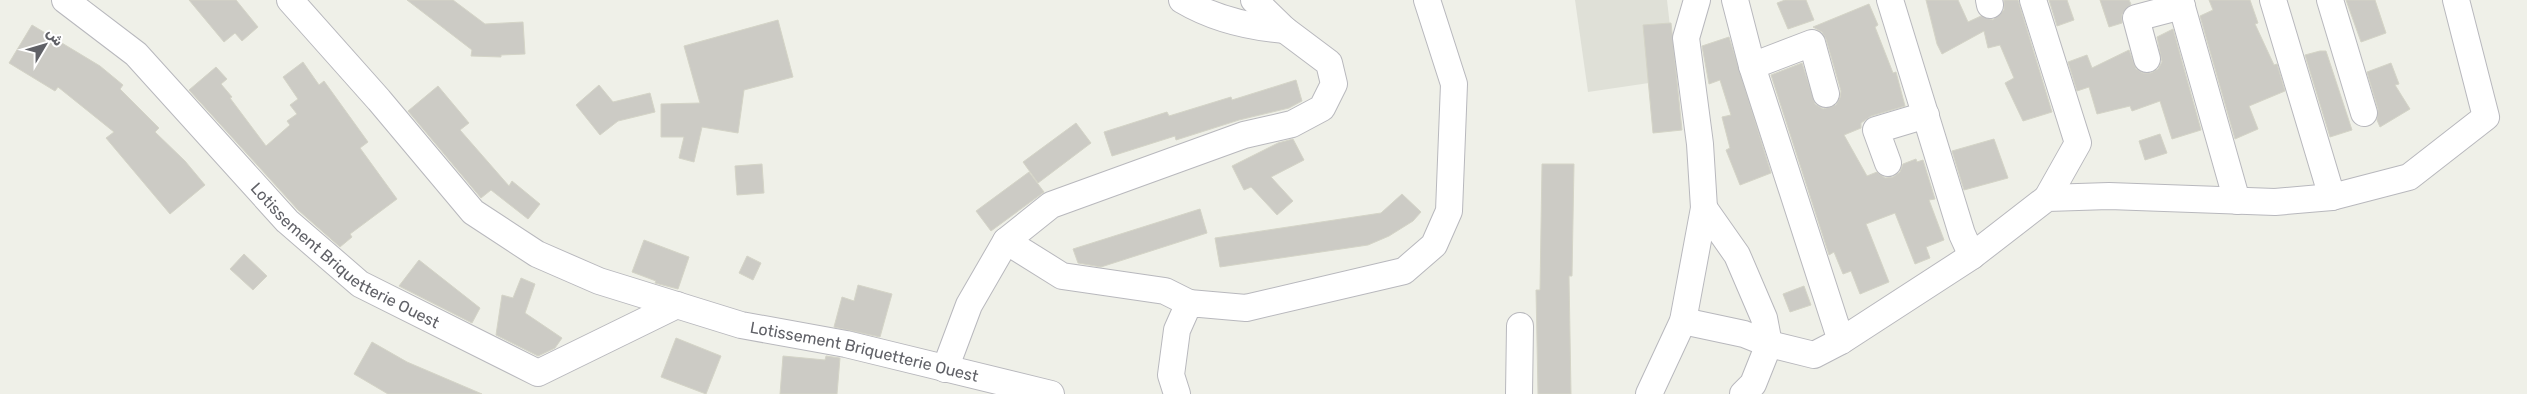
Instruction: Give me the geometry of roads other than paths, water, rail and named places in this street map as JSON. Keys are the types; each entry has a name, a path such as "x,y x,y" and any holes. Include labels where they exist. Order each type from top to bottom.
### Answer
{"street":[{"name":"Lotissement Briquetterie Ouest","path":"65,0 136,54 286,221 360,284 538,373 677,305"},
{"name":"Lotissement Briquetterie Ouest","path":"290,0 379,100 473,212 537,254 600,281 741,325 846,344 1051,394"},
{"path":"1182,0 1220,18 1258,27 1285,30"},
{"path":"944,369 970,305 1006,241 1051,205 1244,135 1292,124 1322,108 1334,84 1330,63 1285,30 1254,0"},
{"path":"1006,241 1062,276 1165,291 1189,303 1246,308 1404,270 1434,245 1449,211 1454,84 1427,0"},
{"path":"1649,394 1680,330 1704,208 1700,144 1686,38 1696,0"},
{"path":"1735,0 1752,66 1841,341"},
{"path":"1890,0 1962,234 1972,256"},
{"path":"1680,330 1744,334 1769,344 1814,355 1841,341 1972,256 2047,198 2078,143 2033,0"},
{"path":"2273,0 2332,197"},
{"path":"2330,0 2364,113"},
{"path":"2047,198 2109,196 2275,202 2332,197 2409,177 2486,117 2456,0"},
{"path":"2147,59 2136,18 2181,3 2237,201"},
{"path":"1752,66 1812,43 1826,94"},
{"path":"1888,163 1876,130 1926,115"},
{"path":"1704,208 1737,255 1764,318 1769,344 1753,384 1743,394"},
{"path":"1177,394 1171,374 1177,330 1189,303"},
{"path":"1519,394 1520,326"}]}
